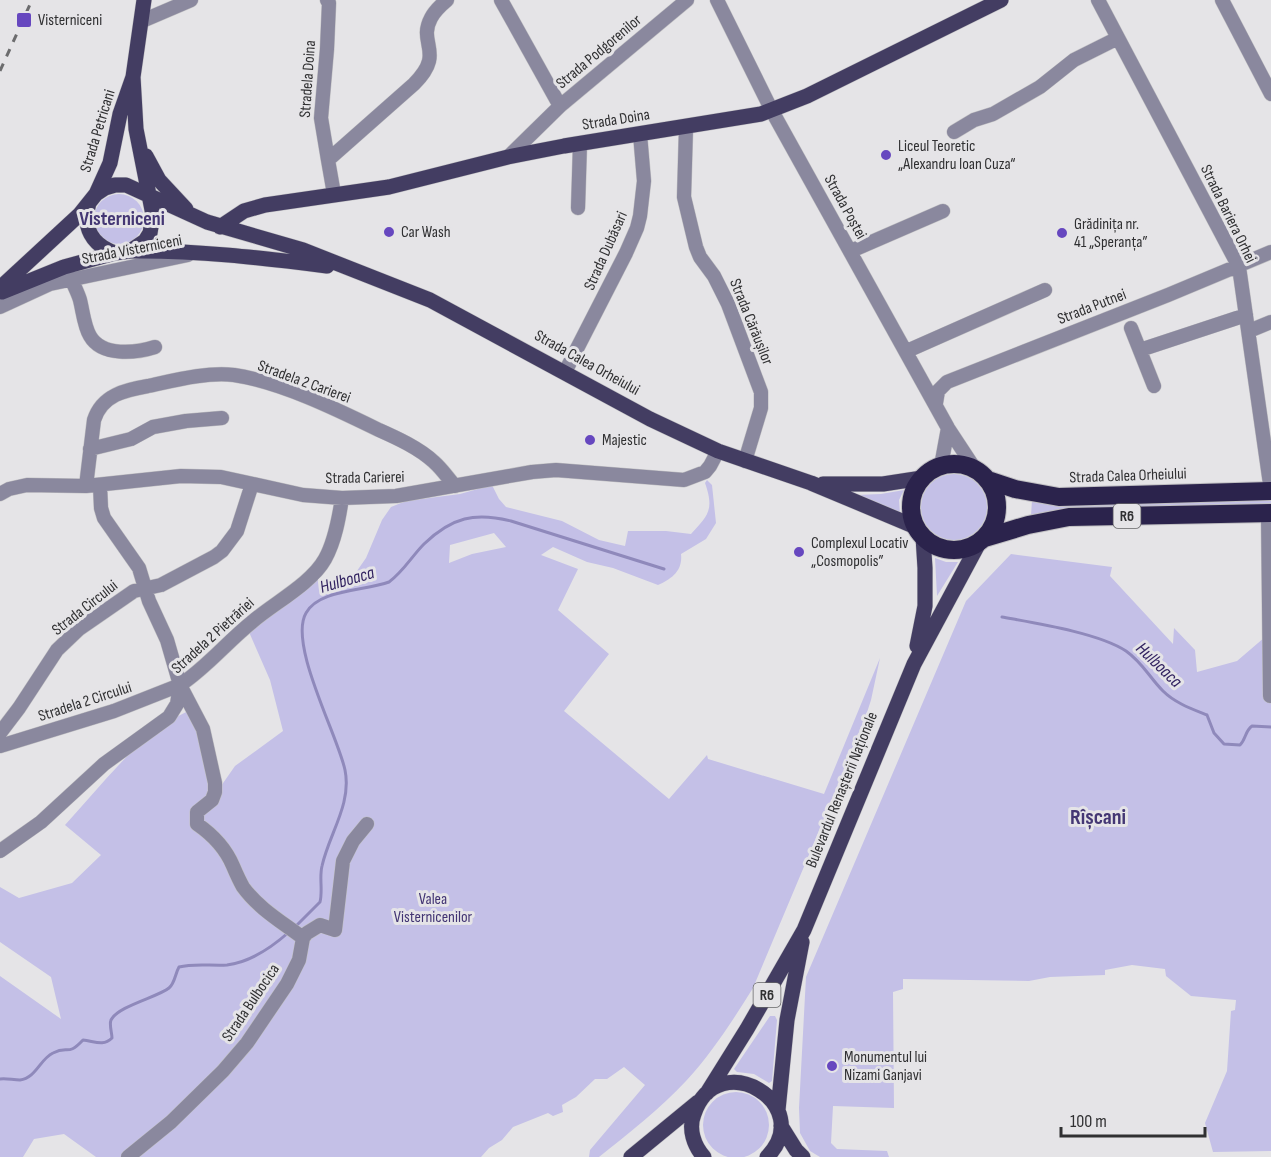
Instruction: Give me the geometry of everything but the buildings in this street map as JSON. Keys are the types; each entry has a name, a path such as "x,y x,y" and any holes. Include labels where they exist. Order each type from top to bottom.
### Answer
{"highway":[{"name":"R6","path":"941,466 953,464 981,474 995,494 997,509 994,525 982,540"},
{"path":"922,478 941,466"},
{"name":"Strada Calea Orheiului","path":"981,474 1016,489 1059,497 1271,491"},
{"name":"R6","path":"922,478 911,502 912,515 919,532 933,545 956,551 1028,525 1069,517 1269,513"}],"main road":[{"name":"Strada Petricani","path":"93,199 110,163 120,114 133,77 144,0"},
{"name":"Strada Doina","path":"220,226 254,207 411,183 508,158 772,111 1001,0"},
{"name":"Strada Petricani","path":"133,77 138,144 150,197"},
{"path":"138,144 159,180 193,216"},
{"path":"126,185 150,197 153,215 150,233 145,241 123,251 47,273 0,290 105,188 126,185"},
{"name":"Strada Calea Orheiului","path":"150,197 220,226 303,250 430,300 650,419 718,451 811,483 919,532"},
{"path":"93,199 86,214 91,236 105,249 123,251"},
{"name":"Strada Calea Orheiului","path":"123,251 246,256 348,268"},
{"name":"Strada Calea Orheiului","path":"811,483 873,485 922,478"},
{"name":"Bulevardul Renașterii Naționale","path":"914,664 925,606 919,532"},
{"name":"Bulevardul Renașterii Naționale","path":"631,1157 702,1098 747,1029 804,930 914,664 982,540"},
{"name":"Bulevardul Renașterii Naționale","path":"778,1110 787,1020 804,930"},
{"path":"702,1098 719,1086 732,1082 747,1083 760,1089 771,1098 778,1110"},
{"name":"R6","path":"702,1098 692,1119 692,1135 698,1150 704,1157"},
{"name":"R6","path":"778,1110 781,1126"},
{"path":"767,1157 779,1140 781,1126"},
{"path":"781,1126 789,1157"},
{"path":"781,1126 802,1157"}],"street":[{"path":"141,21 190,0"},
{"name":"Stradela Doina","path":"327,0 327,49 321,118 334,195"},
{"path":"328,160 414,84 426,70 430,57 427,39 429,21 436,10 447,0"},
{"name":"Strada Podgorenilor","path":"501,0 560,106"},
{"name":"Strada Podgorenilor","path":"508,158 560,106 687,0"},
{"name":"Strada Poștei","path":"717,0 772,111 948,428 981,474"},
{"name":"Strada Bariera Orhei","path":"1098,0 1239,267 1271,491"},
{"path":"1222,0 1271,94"},
{"path":"954,132 974,120 993,114 1040,87 1074,60 1118,38"},
{"name":"Strada Cărăușilor","path":"686,128 684,197 696,247 728,304 761,392 761,408 745,461"},
{"name":"Strada Dubăsari","path":"565,372 626,253 640,216 644,168 640,134"},
{"path":"578,208 580,144"},
{"path":"851,251 943,211"},
{"name":"Strada Putnei","path":"936,403 938,391 947,382 1239,267 1271,252"},
{"name":"Strada Visterniceni","path":"1,311 39,288 71,278 200,253"},
{"name":"Strada Visterniceni","path":"71,278 79,297 88,331 99,346 113,351 137,351 155,347"},
{"path":"907,351 1045,291"},
{"path":"1140,350 1246,315"},
{"path":"1249,331 1271,322"},
{"path":"1131,328 1154,386"},
{"name":"Stradela 2 Carierei","path":"303,938 272,916 254,898 237,878 221,845 197,824 196,815 212,800 215,792 203,729 180,685 167,640 149,601 139,568 104,518 93,486 90,449 97,411 107,399 140,387 212,375 234,375 293,392 344,412 400,440 433,461 455,486"},
{"path":"90,449 131,439 153,427 222,418"},
{"path":"941,466 948,428"},
{"name":"Strada Carierei","path":"0,494 9,489 27,485 93,486 181,476 209,476 303,495 342,498 396,496 532,472 556,470 684,480 705,472 718,451"},
{"name":"Strada Circului","path":"0,733 64,642 79,629 128,594 145,588 153,588 169,581 222,551 237,531 252,484"},
{"name":"Stradela 2 Pietrăriei","path":"0,851 41,822 104,764 170,717 177,704 180,685 214,658 250,623 313,574 325,560 330,548 342,498"},
{"path":"1269,513 1270,696"},
{"name":"Stradela 2 Circului","path":"0,746 114,711 180,685"},
{"path":"303,938 320,925 335,930 343,861 353,841 367,824"},
{"name":"Strada Bulbocica","path":"128,1157 171,1122 223,1071 247,1043 287,984 298,960 303,938"}],"green space":[{"path":"119,194 128,196 139,205 144,219 142,228 133,239 119,244 110,242 99,233 94,219 96,210 105,199"},
{"path":"947,474 961,474 973,479 982,488 987,507 985,520 978,531 961,540 947,540 935,535 926,526 921,514 921,500 926,488 935,479"},
{"name":"Valea Visternicenilor","path":"707,480 712,485 716,523 706,539 681,554 680,565 675,574 658,585 613,568 587,562 553,547 541,555 578,569 558,610 609,654 564,711 669,799 707,755 708,759 824,794 880,658 871,700 861,731 753,988 705,1059 666,1101 599,1157 589,1157 590,1150 645,1085 624,1067 607,1079 595,1079 576,1097 562,1105 563,1112 553,1116 548,1113 513,1127 502,1140 489,1148 481,1157 96,1157 64,1134 34,1139 23,1157 0,1157 0,976 61,1019 51,977 0,942 0,887 19,898 72,883 101,855 65,825 137,747 170,721 188,711 221,786 235,766 283,731 270,680 249,632 316,579 345,588 366,558 382,520 391,507 406,501 460,494 492,485 506,507 562,521 599,540 625,546 628,531 666,531 691,534 708,512 709,500 705,483","holes":["494,533 506,547 472,554 449,563 450,545"]},
{"path":"904,490 899,500 900,514 856,495 881,494"},
{"path":"1271,499 1271,505 1031,516 1032,500"},
{"path":"1011,554 1112,567 1110,576 1173,644 1174,628 1195,650 1197,672 1237,661 1265,637 1264,700 1271,701 1271,1151 1213,1152 1205,1123 1227,1071 1231,1011 1235,1010 1236,1000 1191,996 1166,976 1165,969 1132,965 1105,970 1105,975 1050,977 1029,981 903,979 903,989 893,992 894,1108 833,1106 831,1143 837,1149 887,1151 889,1157 820,1157 810,1151 800,1133 799,1108 806,977 966,601"},
{"path":"935,558 946,562 958,562 937,596"},
{"path":"770,1016 775,1016 777,1020 772,1081 769,1083 754,1074 737,1072 734,1069"},
{"path":"736,1092 749,1095 759,1102 766,1112 769,1125 766,1138 759,1148 749,1155 736,1158 723,1155 713,1148 706,1138 703,1125 706,1112 713,1102 723,1095"}],"waterway":[{"name":"Hulboaca","path":"297,925 320,902 322,866 343,807 346,783 341,755 316,690 304,646 302,627 306,613 312,605 332,595 389,582 434,535 454,522 475,517 511,521 664,569"},
{"name":"Hulboaca","path":"1002,617 1084,634 1126,651 1173,699 1207,715 1214,733 1224,744 1240,745 1252,726 1271,727"},
{"name":"Hulboaca","path":"0,1079 25,1079 53,1053 74,1048 83,1040 102,1043 109,1041 112,1038 110,1022 115,1015 169,988 173,984 179,967 227,965 244,961 268,949 289,932"}],"railway":[{"path":"0,71 32,0"}],"place":[{"name":"Visterniceni","path":"24,20"},
{"name":"Liceul Teoretic „Alexandru Ioan Cuza“","path":"886,155"},
{"name":"Car Wash","path":"389,232"},
{"name":"Grădinița nr. 41 „Speranța”","path":"1062,233"},
{"name":"Majestic","path":"590,440"},
{"name":"Complexul Locativ „Cosmopolis”","path":"799,552"},
{"name":"Monumentul lui Nizami Ganjavi","path":"832,1066"}],"district":[{"name":"Visterniceni","path":"122,219"},
{"name":"Rîșcani","path":"1098,817"}]}
